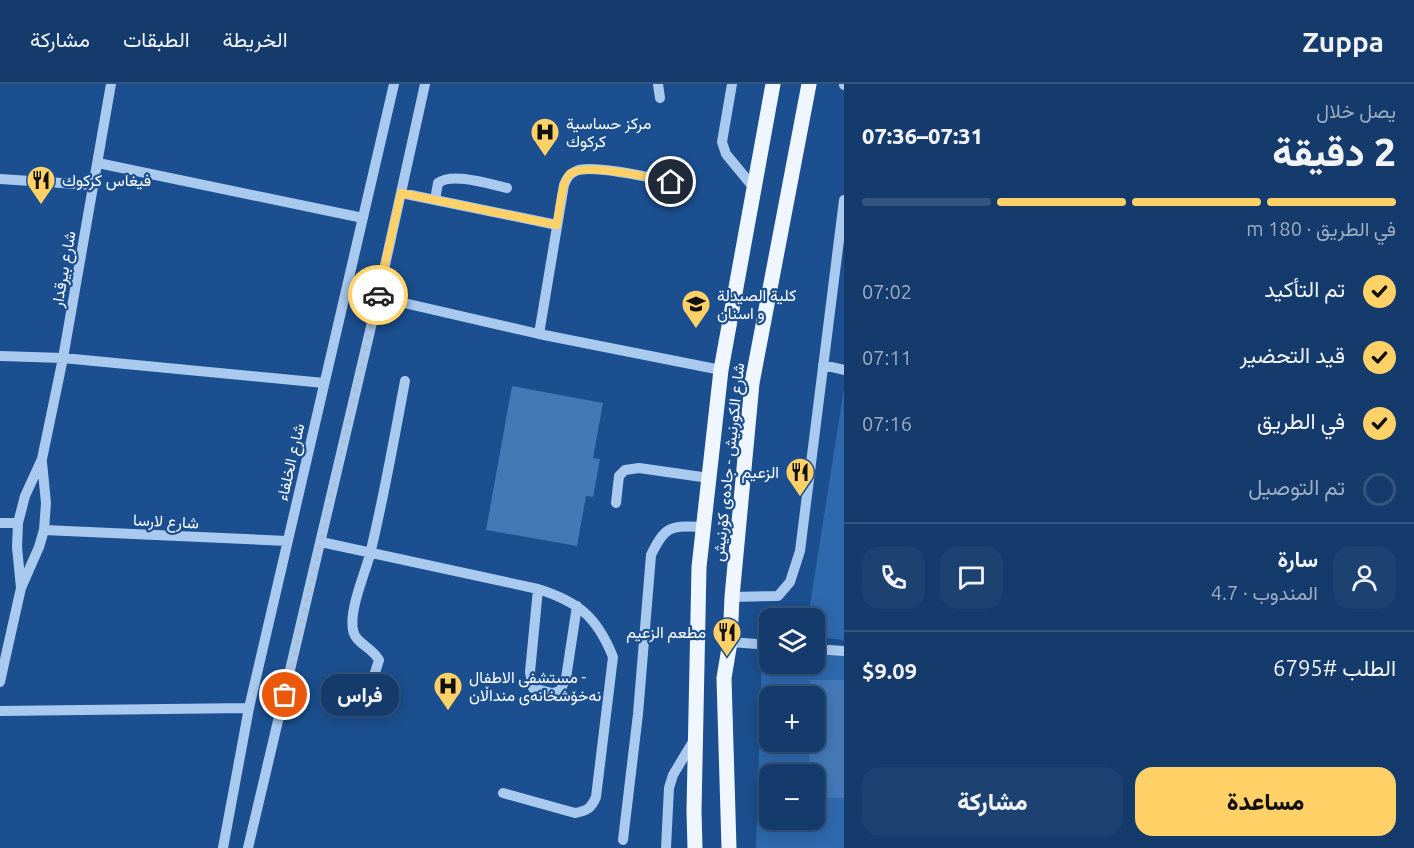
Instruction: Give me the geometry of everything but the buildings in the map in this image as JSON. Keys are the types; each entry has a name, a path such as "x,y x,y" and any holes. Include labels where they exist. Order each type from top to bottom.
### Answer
{"main road":[{"name":"شارع الكورنيش - جادەی کۆرنیش","path":"695,848 699,567 703,526 721,370 773,84"},
{"name":"شارع الكورنيش - جادەی کۆرنیش","path":"729,848 724,678 730,642 732,597 752,383 809,84"}],"street":[{"name":"شارع بيرقدار","path":"21,588 17,547 18,523 25,496 42,459 63,358 111,84"},
{"name":"شارع الخلفاء","path":"223,848 249,708 394,84"},
{"path":"248,848 378,297 425,84"},
{"path":"658,84 660,98"},
{"path":"732,84 722,142 726,153 754,188"},
{"path":"98,163 363,218"},
{"path":"539,334 564,185 568,175 579,169 605,170 671,182"},
{"path":"435,200 438,183 443,179 455,178 507,188"},
{"path":"0,179 92,185"},
{"path":"401,193 557,225"},
{"path":"732,597 778,596 790,582 800,551 844,200"},
{"path":"378,297 539,334 721,370"},
{"path":"0,356 63,358 324,383"},
{"path":"823,365 844,370"},
{"path":"373,680 379,660 374,651 360,643 353,632 352,617 370,553 405,381"},
{"name":"شارع بيرقدار","path":"0,682 21,588 44,530 46,503 42,459"},
{"path":"616,503 619,476 625,470 639,468 709,478"},
{"path":"0,523 18,523"},
{"path":"622,840 638,714 651,555 660,535 676,526 703,526"},
{"name":"شارع لارسا","path":"44,530 287,541"},
{"path":"321,542 538,589 564,597 584,611 606,640 613,657 596,798 592,806 586,811 575,813 503,793"},
{"path":"538,589 530,672 533,688 552,693 560,691 566,678 577,606"},
{"path":"730,642 759,644"},
{"path":"825,650 844,651"},
{"path":"0,711 249,708"},
{"path":"666,848 669,788 673,775 695,737"}],"shaded area":[{"path":"844,388 844,640 825,638 825,608 810,608"},
{"path":"825,653 844,654 844,848 756,848 759,750 759,752 825,752 825,686 761,686 761,674 825,674"}],"way so far":[{"path":"285,695 378,295"}],"place":[{"name":"مركز حساسية كركوك","path":"545,158"},
{"name":"فيغاس كركوك","path":"41,206"},
{"name":"كلية الصيدلة و اسنان","path":"696,330"},
{"name":"الزعيم","path":"800,498"},
{"name":"مطعم الزعيم","path":"727,658"},
{"name":"فراس","path":"285,695"},
{"name":"مستشفى الاطفال - نەخۆشخانەی منداڵان","path":"448,712"}],"route":[{"path":"378,295 401,193 557,225 564,185 568,175 579,169 605,170 671,182"}]}
